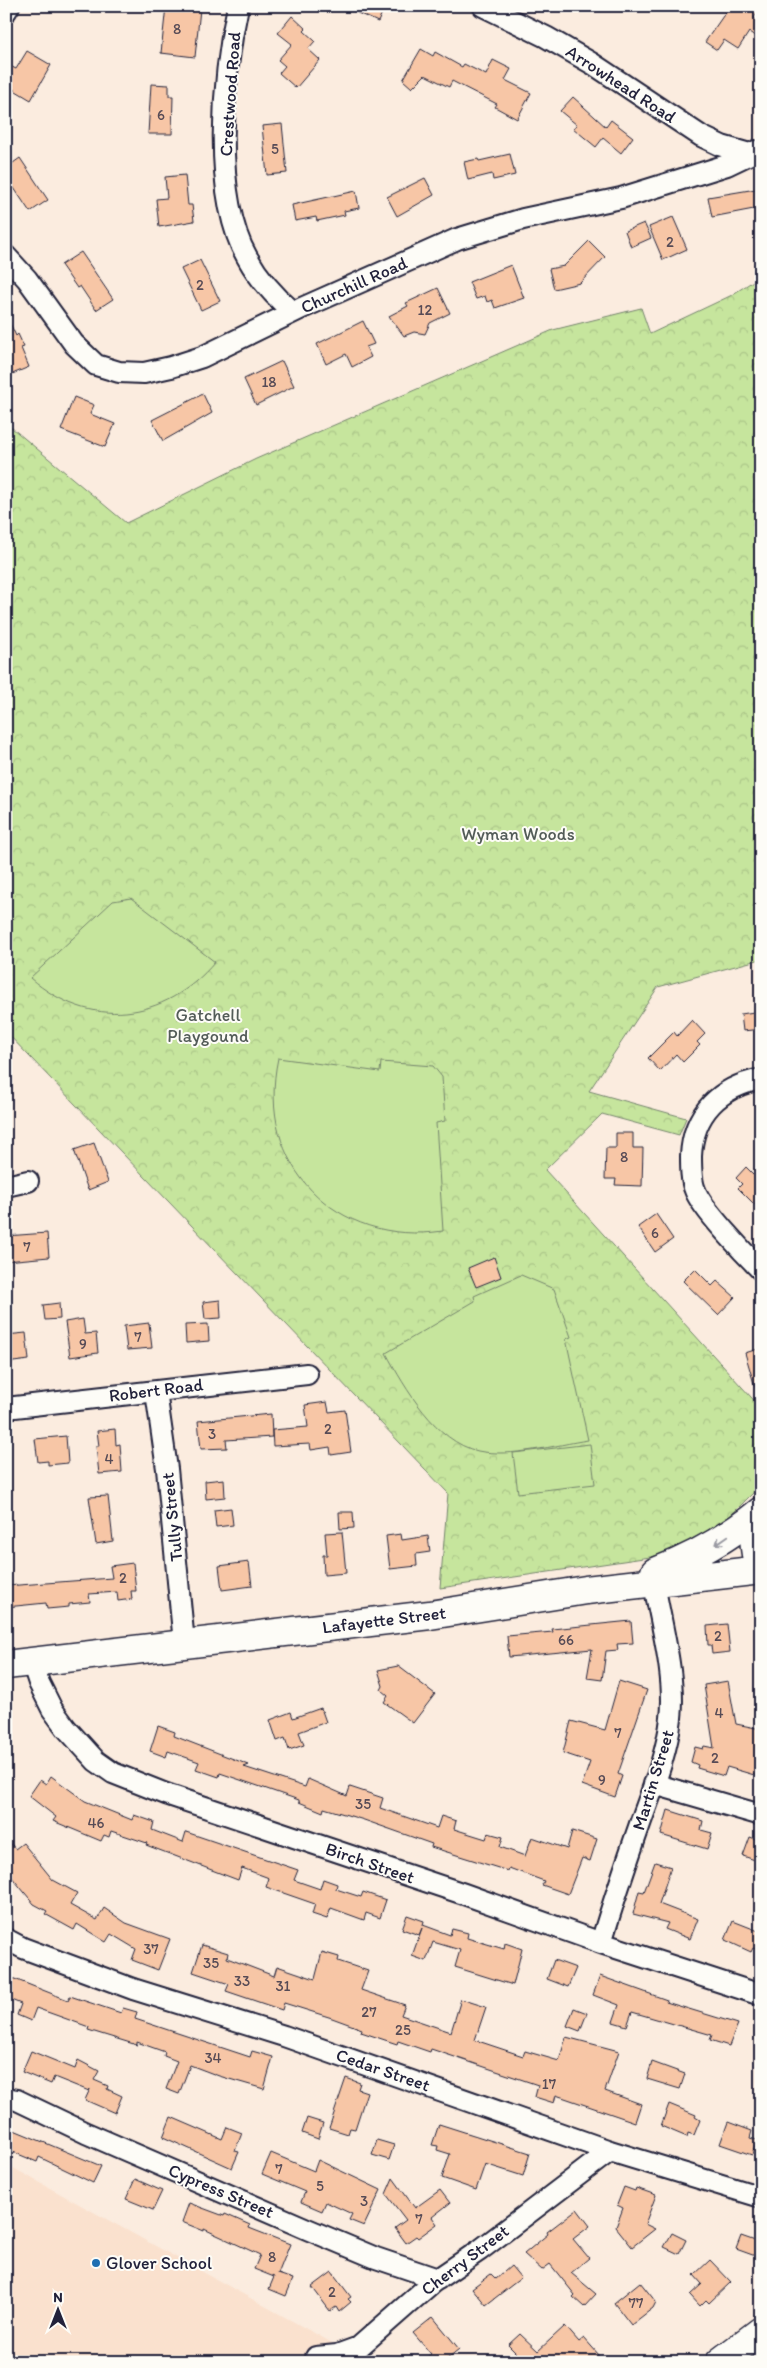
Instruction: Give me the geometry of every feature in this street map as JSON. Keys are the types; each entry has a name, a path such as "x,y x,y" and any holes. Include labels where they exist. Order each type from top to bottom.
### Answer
{"main road":[{"path":"760,1569 753,1548 754,1534 761,1512"},
{"path":"602,1589 688,1560 716,1545 761,1512"},
{"name":"Lafayette Street","path":"19,1663 430,1615 602,1589 760,1569"},
{"path":"720,2362 761,2330"}],"street":[{"path":"6,11 9,6"},
{"name":"Crestwood Road","path":"238,6 230,57 224,130 230,201 236,232 246,256 271,292 293,312"},
{"name":"Arrowhead Road","path":"483,6 546,37 593,64 701,136 722,146 756,152"},
{"name":"Churchill Road","path":"6,256 27,279 74,344 96,365 119,372 144,373 171,368 202,357 293,312 480,231 539,215 621,198 727,164 756,152"},
{"path":"761,1079 732,1088 706,1108 696,1126 691,1164 695,1191 761,1270"},
{"path":"6,1186 28,1181"},
{"name":"Robert Road","path":"6,1408 307,1374"},
{"name":"Tully Street","path":"156,1392 167,1470 184,1643"},
{"name":"Martin Street","path":"601,1944 618,1885 654,1784 666,1744 671,1718 672,1698 654,1583"},
{"name":"Birch Street","path":"19,1663 39,1683 57,1715 81,1747 113,1773 166,1794 473,1897 601,1944 761,1995"},
{"path":"654,1784 761,1815"},
{"name":"Cedar Street","path":"6,1939 23,1948 133,1989 293,2039 610,2151 761,2197"},
{"name":"Cypress Street","path":"6,2098 16,2100 86,2133 376,2258 438,2279"},
{"name":"Cherry Street","path":"316,2357 337,2355 359,2347 438,2279 480,2250 610,2151"}],"shaded area":[{"name":"Glover School","path":"6,2164 367,2362 6,2362"}],"green space":[{"path":"761,276 761,959 658,987 589,1091 686,1118 679,1135 602,1114 545,1170 761,1408 761,1485 727,1519 690,1541 657,1556 440,1588 448,1493 6,1032 6,423 126,523 256,459 553,330 641,308 650,334 730,296"},
{"path":"131,898 215,962 195,982 173,997 150,1007 126,1012 101,1012 77,1006 53,995 30,978 113,901"},
{"path":"278,1058 380,1072 381,1062 433,1066 442,1077 445,1121 436,1123 443,1231 404,1233 369,1226 338,1212 312,1191 292,1164 279,1132 274,1097"},
{"path":"521,1275 554,1289 571,1337 566,1339 588,1440 519,1452 491,1453 478,1451 463,1446 435,1425 412,1397 386,1353 475,1301 474,1296"},
{"path":"590,1444 595,1484 518,1493 513,1453"}],"building":[{"path":"166,6 200,9 195,57 161,53"},
{"path":"342,6 385,6 378,22"},
{"path":"730,6 761,6 754,18 761,23 761,40 749,32 738,49 724,40 717,50 705,42"},
{"path":"292,16 306,29 304,31 315,41 308,49 320,60 296,88 279,73 285,66 278,60 292,44 278,33"},
{"path":"421,49 433,56 435,52 462,67 464,64 486,75 493,60 511,69 505,80 531,93 517,119 495,107 497,104 452,81 449,87 425,75 412,88 403,80"},
{"path":"27,51 51,65 31,100 6,85 6,64 16,69"},
{"path":"151,84 169,85 169,96 173,96 172,134 148,134"},
{"path":"573,97 606,127 611,120 633,137 621,153 603,138 596,147 573,128 577,125 560,111"},
{"path":"282,124 287,173 267,175 262,126"},
{"path":"510,154 515,175 493,180 492,174 468,180 464,162 478,159 479,161"},
{"path":"20,158 48,200 30,212 12,185 6,189 6,168"},
{"path":"185,175 188,205 192,205 194,221 159,227 156,199 167,198 165,177"},
{"path":"425,178 434,195 397,216 387,197"},
{"path":"756,189 759,208 712,217 708,197"},
{"path":"356,191 359,208 344,211 345,215 317,221 316,217 295,221 292,205"},
{"path":"673,217 687,249 663,260 649,227"},
{"path":"644,223 651,238 631,247 625,231"},
{"path":"589,241 605,257 580,283 554,289 549,269 564,266"},
{"path":"81,252 113,299 96,310 80,286 77,288 61,265"},
{"path":"200,260 220,301 201,310 181,269"},
{"path":"511,265 524,298 495,308 492,300 487,302 485,296 476,299 469,282"},
{"path":"438,288 450,313 430,323 425,334 414,332 404,336 389,316 408,306 406,303"},
{"path":"6,315 16,336 18,334 24,347 21,348 29,367 10,375 6,367"},
{"path":"363,321 374,344 366,347 371,357 352,367 346,354 326,364 317,344"},
{"path":"282,361 294,386 256,405 244,379"},
{"path":"203,394 212,413 163,441 152,420"},
{"path":"74,397 94,405 90,414 115,424 105,447 61,430"},
{"path":"761,1011 761,1029 743,1031 741,1014"},
{"path":"692,1020 705,1034 697,1042 700,1045 683,1062 676,1054 660,1071 648,1058 674,1032 677,1036"},
{"path":"616,1133 633,1133 633,1148 643,1148 642,1186 615,1185 616,1179 605,1179 606,1148 616,1148"},
{"path":"94,1143 108,1182 88,1190 74,1150"},
{"path":"746,1167 761,1182 761,1211 738,1188 742,1184 736,1178"},
{"path":"656,1214 673,1239 655,1252 638,1227"},
{"path":"47,1233 49,1257 6,1261 6,1236"},
{"path":"494,1257 501,1277 476,1287 468,1268"},
{"path":"695,1269 712,1286 717,1281 735,1297 718,1315 683,1281"},
{"path":"220,1300 221,1318 205,1319 203,1302"},
{"path":"59,1303 60,1319 45,1320 43,1305"},
{"path":"83,1319 85,1334 96,1333 98,1353 70,1357 65,1322"},
{"path":"149,1323 152,1348 127,1350 124,1326"},
{"path":"208,1324 209,1341 186,1343 185,1325"},
{"path":"26,1333 29,1360 6,1363 6,1335"},
{"path":"761,1348 761,1393 757,1394 745,1353"},
{"path":"327,1402 329,1412 345,1410 351,1452 331,1455 330,1447 311,1450 310,1444 273,1446 272,1430 308,1427 305,1405"},
{"path":"271,1414 272,1437 226,1440 227,1448 201,1449 198,1421"},
{"path":"115,1429 116,1445 120,1444 122,1472 99,1474 96,1446 99,1446 97,1431"},
{"path":"66,1436 68,1463 48,1465 48,1461 38,1462 35,1439"},
{"path":"224,1479 225,1497 206,1499 205,1481"},
{"path":"108,1496 113,1541 96,1544 89,1497"},
{"path":"231,1508 233,1525 216,1527 214,1510"},
{"path":"339,1512 353,1512 354,1528 340,1529"},
{"path":"342,1532 346,1573 324,1575 323,1555 327,1555 325,1533"},
{"path":"401,1534 402,1540 428,1536 430,1552 416,1554 417,1566 390,1569 386,1536"},
{"path":"249,1562 252,1586 222,1590 219,1566"},
{"path":"133,1563 136,1591 131,1591 132,1599 118,1601 117,1592 89,1594 90,1602 69,1604 69,1607 47,1609 46,1603 6,1607 6,1586 112,1578 110,1566"},
{"path":"631,1621 633,1643 617,1644 618,1650 606,1651 602,1680 587,1678 592,1649 509,1657 507,1636 553,1632 552,1629"},
{"path":"727,1624 730,1652 712,1654 711,1645 708,1645 707,1626"},
{"path":"398,1666 435,1694 413,1723 384,1702 388,1696 381,1690 383,1686 378,1670"},
{"path":"619,1681 647,1690 618,1774 622,1776 615,1797 582,1785 590,1762 563,1753 571,1721 605,1730"},
{"path":"728,1681 736,1724 761,1729 761,1777 727,1767 724,1776 697,1768 698,1765 691,1762 695,1747 703,1749 704,1746 714,1748 704,1685"},
{"path":"321,1708 326,1722 299,1732 304,1745 289,1750 285,1738 277,1741 270,1720 291,1712 293,1718"},
{"path":"158,1726 175,1732 174,1736 249,1765 244,1767 305,1787 308,1779 347,1796 350,1787 383,1798 380,1808 437,1828 441,1816 456,1821 454,1829 486,1839 488,1833 503,1837 500,1847 525,1856 532,1837 567,1849 572,1831 597,1839 590,1861 582,1858 568,1894 542,1885 544,1881 509,1868 508,1871 431,1847 432,1844 364,1820 324,1808 323,1812 299,1802 299,1800 220,1773 219,1777 196,1769 199,1762 168,1751 166,1757 150,1751"},
{"path":"51,1776 85,1801 132,1820 134,1815 154,1822 152,1830 183,1842 186,1832 298,1870 294,1880 320,1889 323,1879 337,1884 336,1889 361,1897 363,1892 386,1900 380,1918 366,1913 364,1920 331,1908 327,1919 312,1914 315,1904 266,1887 269,1878 242,1868 238,1880 146,1845 147,1843 111,1831 109,1837 104,1835 101,1841 53,1821 56,1817 29,1796 40,1780 46,1784"},
{"path":"668,1810 703,1821 701,1830 712,1833 707,1849 661,1835"},
{"path":"6,1837 15,1849 23,1843 53,1880 77,1893 70,1905 97,1920 104,1908 126,1923 170,1939 158,1970 132,1960 136,1949 111,1934 106,1942 77,1924 74,1930 45,1914 47,1911 34,1904 6,1870"},
{"path":"750,1837 761,1841 761,1862 743,1856"},
{"path":"655,1862 671,1867 659,1904 698,1919 690,1939 665,1929 668,1923 633,1914 639,1891 644,1892"},
{"path":"407,1915 424,1921 423,1925 450,1935 452,1929 468,1933 467,1938 504,1949 505,1943 522,1949 513,1985 455,1967 460,1950 433,1942 426,1961 412,1956 422,1928 419,1935 402,1929"},
{"path":"733,1921 761,1932 761,1951 753,1948 751,1952 725,1940"},
{"path":"202,1945 228,1953 227,1958 274,1976 277,1966 315,1979 322,1952 339,1957 338,1961 368,1971 361,1990 405,2005 401,2015 451,2032 461,1999 486,2007 475,2040 523,2056 525,2051 559,2061 566,2037 619,2051 605,2091 641,2104 635,2122 556,2095 554,2103 535,2097 538,2085 431,2049 430,2052 398,2041 397,2044 361,2032 362,2029 332,2018 284,2003 282,2010 226,1991 229,1984 193,1972"},
{"path":"554,1960 576,1968 568,1987 547,1979"},
{"path":"600,1976 667,2000 666,2002 738,2024 729,2046 710,2040 712,2035 632,2012 627,2026 613,2022 619,2005 593,1995"},
{"path":"12,1978 68,2000 70,1996 121,2013 123,2008 137,2012 135,2019 250,2057 252,2051 273,2057 264,2089 219,2076 190,2065 179,2094 166,2089 177,2061 164,2056 165,2052 137,2042 137,2045 88,2030 89,2027 36,2008 31,2021 17,2015 21,2004 6,1998"},
{"path":"574,2008 587,2013 580,2031 567,2026"},
{"path":"31,2051 75,2069 78,2060 99,2071 94,2080 108,2086 107,2089 122,2096 115,2113 85,2100 90,2089 89,2091 54,2077 51,2084 22,2072"},
{"path":"652,2062 685,2074 680,2089 647,2079"},
{"path":"346,2078 360,2083 358,2089 367,2092 355,2129 350,2128 348,2134 329,2128"},
{"path":"669,2104 696,2115 695,2117 700,2120 694,2135 688,2133 687,2137 661,2126"},
{"path":"171,2117 222,2139 227,2127 242,2133 235,2151 239,2152 232,2168 163,2137"},
{"path":"307,2118 323,2123 318,2139 302,2133"},
{"path":"728,2122 752,2131 750,2138 757,2140 752,2155 720,2144"},
{"path":"439,2124 530,2153 523,2176 485,2164 476,2190 442,2178 450,2154 437,2150 438,2146 432,2145"},
{"path":"14,2130 101,2166 93,2183 39,2157 37,2162 6,2149"},
{"path":"377,2140 394,2145 389,2160 372,2155"},
{"path":"271,2153 314,2171 318,2160 381,2190 364,2226 349,2220 352,2214 326,2202 322,2211 301,2202 305,2192 262,2174"},
{"path":"393,2178 415,2208 440,2190 450,2203 432,2217 437,2224 418,2238 416,2236 406,2243 395,2228 406,2220 386,2194"},
{"path":"135,2179 162,2191 153,2210 126,2199"},
{"path":"624,2187 635,2191 636,2188 656,2195 645,2224 655,2229 632,2247 616,2227 623,2208 617,2205"},
{"path":"189,2203 224,2216 225,2214 250,2225 249,2228 290,2244 278,2274 293,2279 286,2296 269,2289 274,2277 254,2269 260,2255 204,2229 204,2231 182,2222"},
{"path":"577,2209 590,2226 573,2239 589,2258 571,2273 596,2294 584,2307 573,2297 575,2295 550,2264 542,2270 524,2254 548,2234 547,2232"},
{"path":"672,2233 686,2240 679,2254 664,2247"},
{"path":"741,2236 761,2243 761,2258 736,2249"},
{"path":"710,2260 731,2282 709,2303 706,2300 700,2306 690,2295 702,2284 694,2275"},
{"path":"511,2266 521,2278 486,2305 472,2288 491,2274 496,2279"},
{"path":"332,2272 351,2297 348,2299 351,2302 339,2312 336,2307 330,2311 312,2287"},
{"path":"640,2282 656,2302 653,2308 631,2325 614,2303"},
{"path":"433,2317 459,2349 443,2362 421,2362 431,2354 413,2333"},
{"path":"565,2326 579,2342 584,2338 599,2355 591,2362 525,2362 508,2345 520,2334 538,2351"}],"place":[{"name":"Glover School","path":"96,2263"}],"park label":[{"name":"Wyman Woods","path":"518,834"},
{"name":"Gatchell Playgound","path":"208,1025"}]}
